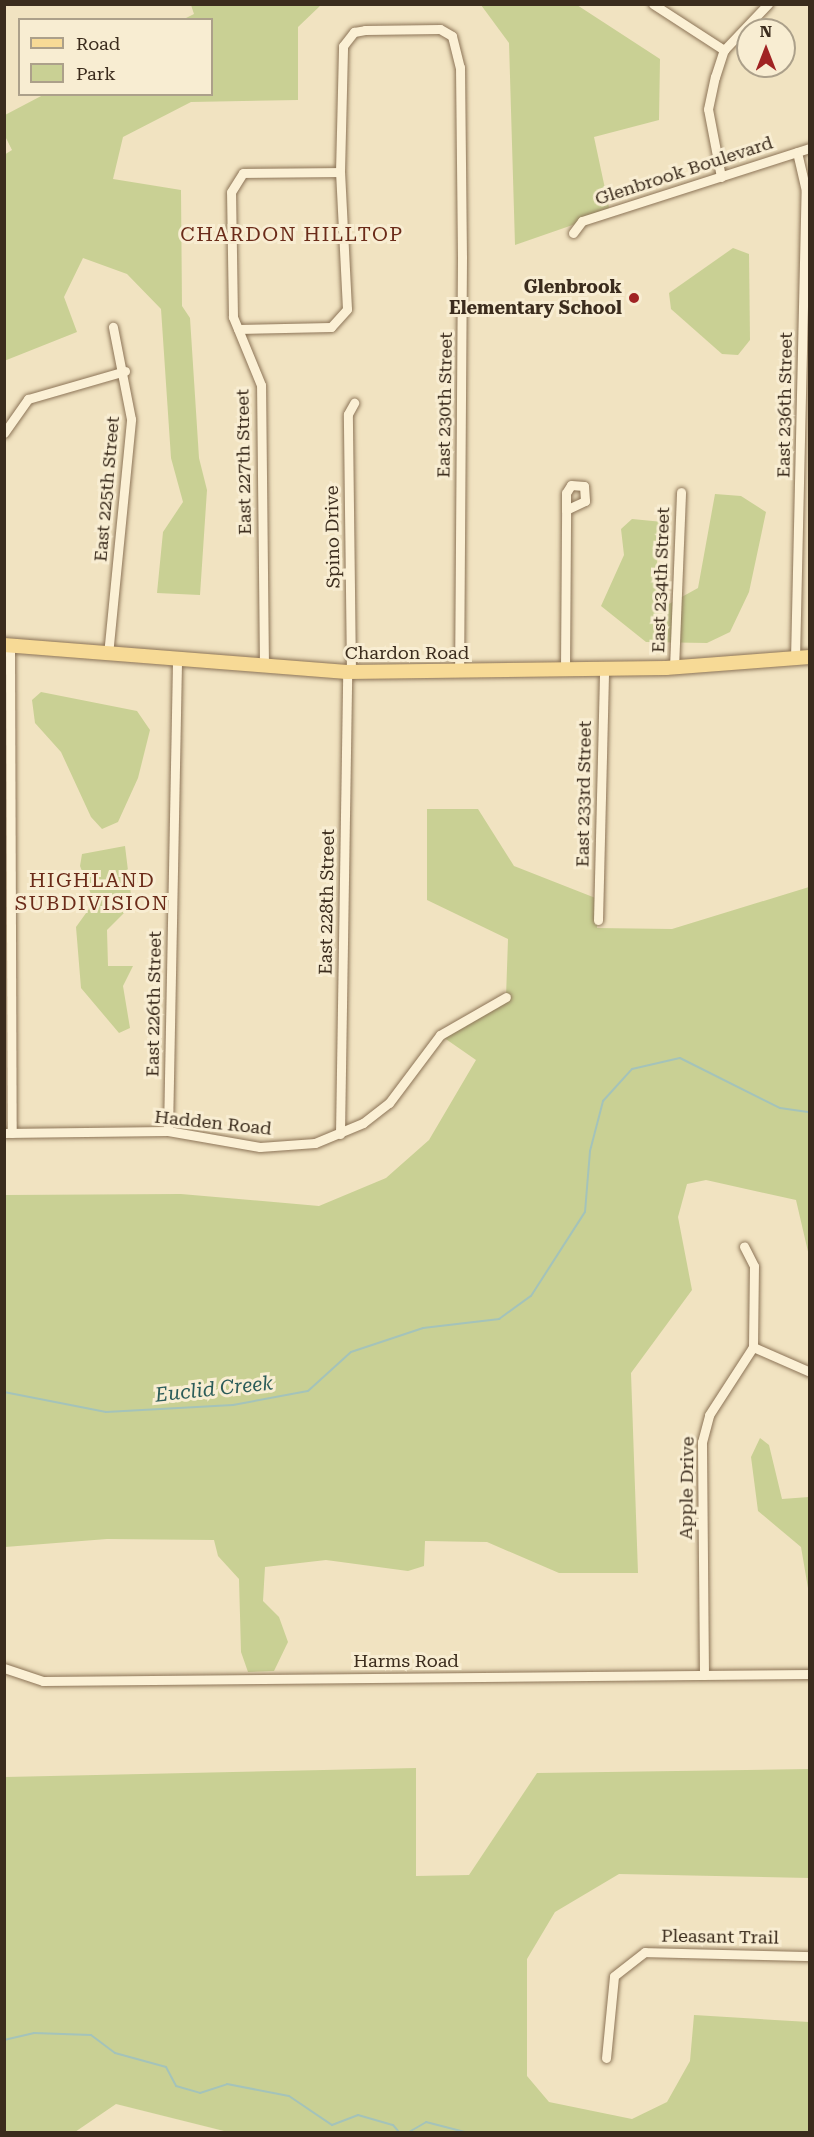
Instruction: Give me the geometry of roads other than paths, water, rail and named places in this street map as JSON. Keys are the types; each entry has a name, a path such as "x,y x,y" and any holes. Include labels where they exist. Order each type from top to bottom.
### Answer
{"main road":[{"name":"Chardon Road","path":"7,645 177,661 349,672 674,668 802,658"}],"street":[{"path":"652,4 724,50"},
{"path":"721,177 708,109 724,50 768,4"},
{"name":"East 230th Street","path":"340,172 342,46 354,32 440,29 452,36 460,67 459,671"},
{"name":"Glenbrook Boulevard","path":"573,233 582,221 810,148"},
{"name":"East 236th Street","path":"797,152 806,191 802,658"},
{"name":"East 227th Street","path":"264,667 261,385 238,329 232,305 231,192 238,177 257,172 340,172"},
{"path":"238,329 331,327 347,309 340,172"},
{"name":"East 225th Street","path":"108,655 131,419 125,371 113,327"},
{"path":"4,433 28,399 125,371"},
{"name":"Spino Drive","path":"349,672 348,414 354,403"},
{"name":"East 234th Street","path":"674,668 681,492"},
{"path":"565,670 566,510"},
{"path":"7,645 8,1133"},
{"name":"East 226th Street","path":"168,1131 177,661"},
{"name":"East 233rd Street","path":"598,920 604,670"},
{"name":"East 228th Street","path":"340,1134 349,672"},
{"name":"Hadden Road","path":"8,1133 168,1131 260,1147 315,1143 340,1134 389,1103 440,1035 506,997"},
{"path":"744,1246 754,1266 753,1347 810,1372"},
{"name":"Apple Drive","path":"704,1675 702,1442 710,1414 753,1347"},
{"name":"Harms Road","path":"4,1668 43,1681 810,1674"},
{"name":"Pleasant Trail","path":"606,2058 614,1976 645,1952 810,1956"}],"waterway":[{"name":"Euclid Creek","path":"4,1392 106,1412 233,1405 308,1391 351,1352 423,1328 499,1319 531,1296 585,1212 590,1151 603,1101 632,1069 680,1058 780,1108 810,1112"},
{"path":"4,2040 34,2033 91,2035 115,2053 166,2067 176,2086 200,2093 227,2084 289,2096 332,2125 358,2115 393,2125 399,2132"},
{"path":"409,2132 426,2122 465,2132"}],"place":[{"name":"Glenbrook Elementary School","path":"634,298"}],"district":[{"name":"CHARDON HILLTOP","path":"292,234"},
{"name":"HIGHLAND SUBDIVISION","path":"92,892"}]}
